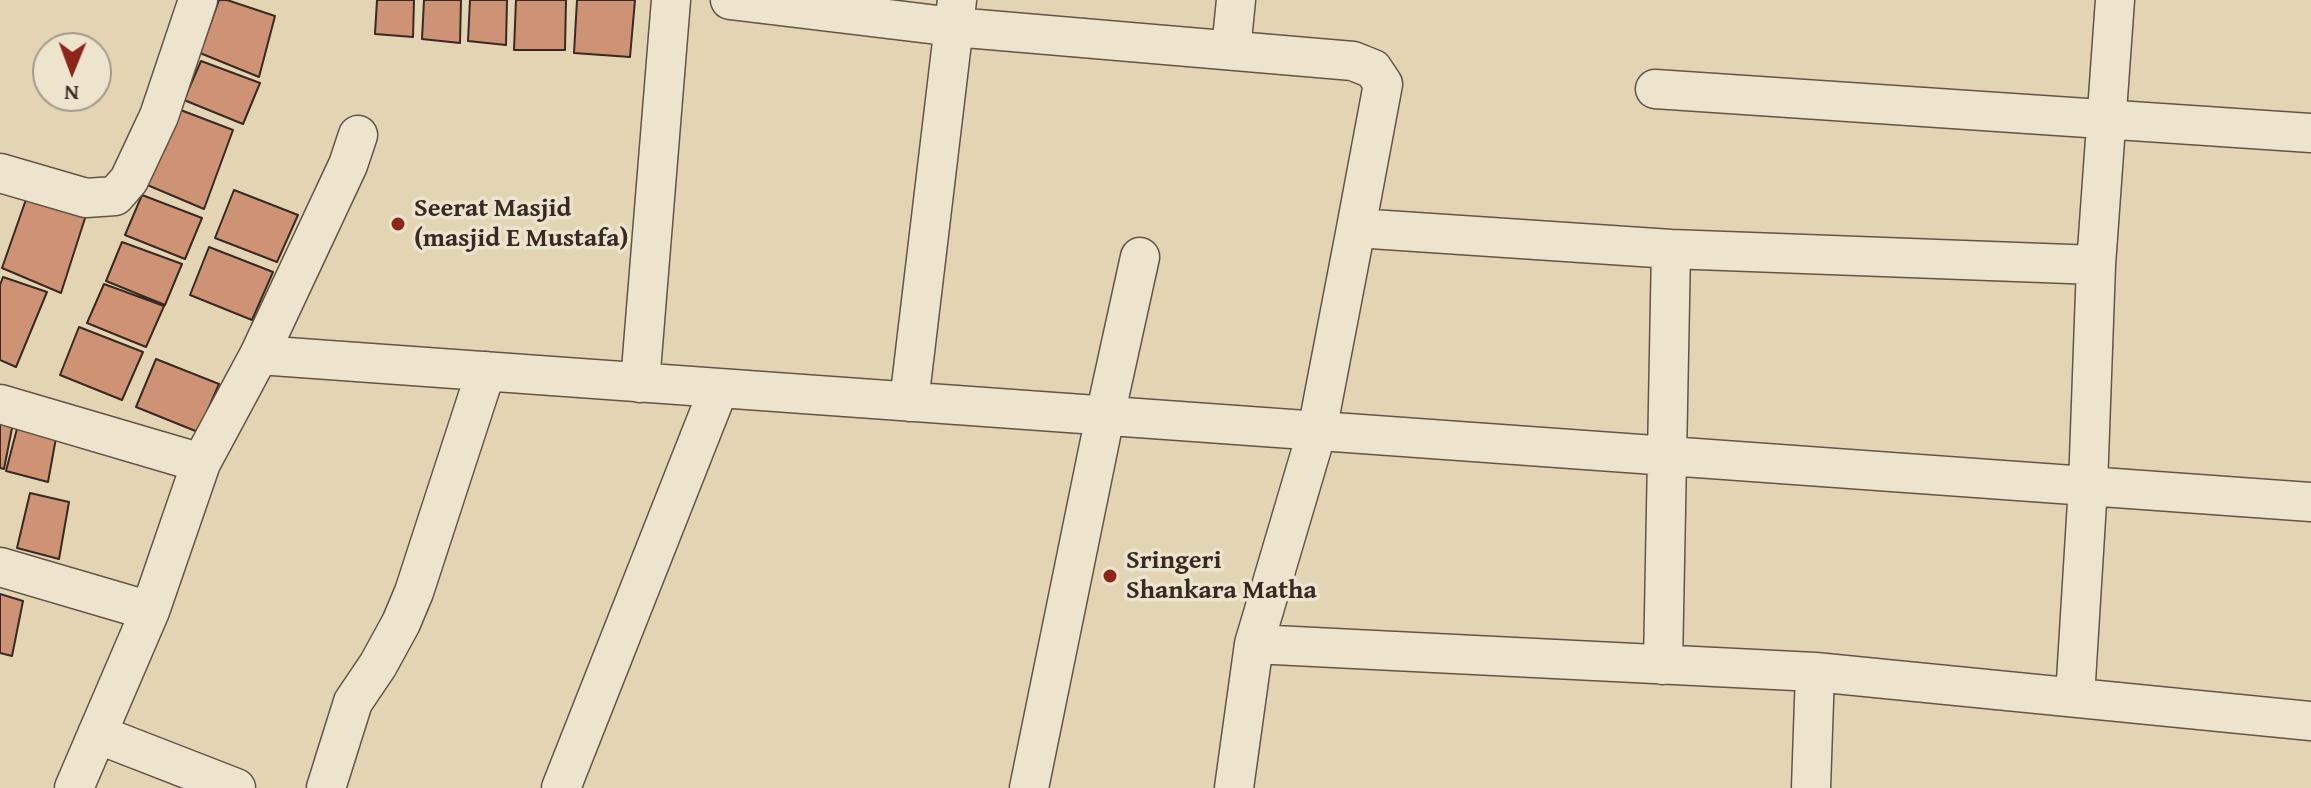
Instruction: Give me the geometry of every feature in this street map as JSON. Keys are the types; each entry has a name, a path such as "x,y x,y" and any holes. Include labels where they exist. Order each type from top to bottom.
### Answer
{"street":[{"path":"0,173 86,198 115,196 129,180 159,116 198,0"},
{"path":"640,383 671,0"},
{"path":"730,0 956,14 1231,50 1353,61 1373,69 1383,84 1317,431 1254,644 1234,788"},
{"path":"1231,50 1236,0"},
{"path":"2075,697 2088,486 2096,265 2115,0"},
{"path":"909,402 956,14"},
{"path":"1655,89 2311,133"},
{"path":"74,788 150,611 201,463 259,355 348,165 358,135"},
{"path":"1356,228 1671,249 2096,265"},
{"path":"1663,665 1671,249"},
{"path":"1029,788 1140,257"},
{"path":"259,355 2311,502"},
{"path":"326,788 353,702 378,665 414,592 486,371"},
{"path":"561,788 719,388"},
{"path":"0,404 201,463"},
{"path":"0,567 150,611"},
{"path":"1254,644 1815,672 2311,721"},
{"path":"1811,788 1815,672"},
{"path":"97,734 236,788"}],"building":[{"path":"219,0 275,16 259,77 200,53"},
{"path":"377,0 414,0 413,37 375,34"},
{"path":"424,0 461,0 460,43 422,39"},
{"path":"470,0 507,0 506,45 468,41"},
{"path":"516,0 566,0 565,50 514,50"},
{"path":"577,0 635,0 630,57 574,53"},
{"path":"201,61 260,83 243,124 184,100"},
{"path":"178,109 233,130 204,209 145,184"},
{"path":"30,188 87,212 61,293 2,268"},
{"path":"234,190 298,215 277,262 215,238"},
{"path":"142,195 202,218 185,259 125,235"},
{"path":"122,242 182,264 165,305 106,281"},
{"path":"209,247 273,272 252,320 190,295"},
{"path":"3,277 47,292 16,367 0,360 0,285"},
{"path":"104,284 164,306 146,347 87,323"},
{"path":"79,327 143,352 122,400 60,375"},
{"path":"156,359 219,384 198,432 136,407"},
{"path":"0,410 15,413 4,469 0,468"},
{"path":"20,417 58,427 48,482 6,471"},
{"path":"30,493 69,502 59,559 17,548"},
{"path":"0,594 23,601 12,656 0,653"}],"place":[{"name":"Seerat Masjid (masjid E Mustafa)","path":"398,224"},
{"name":"Sringeri Shankara Matha","path":"1110,576"}]}
